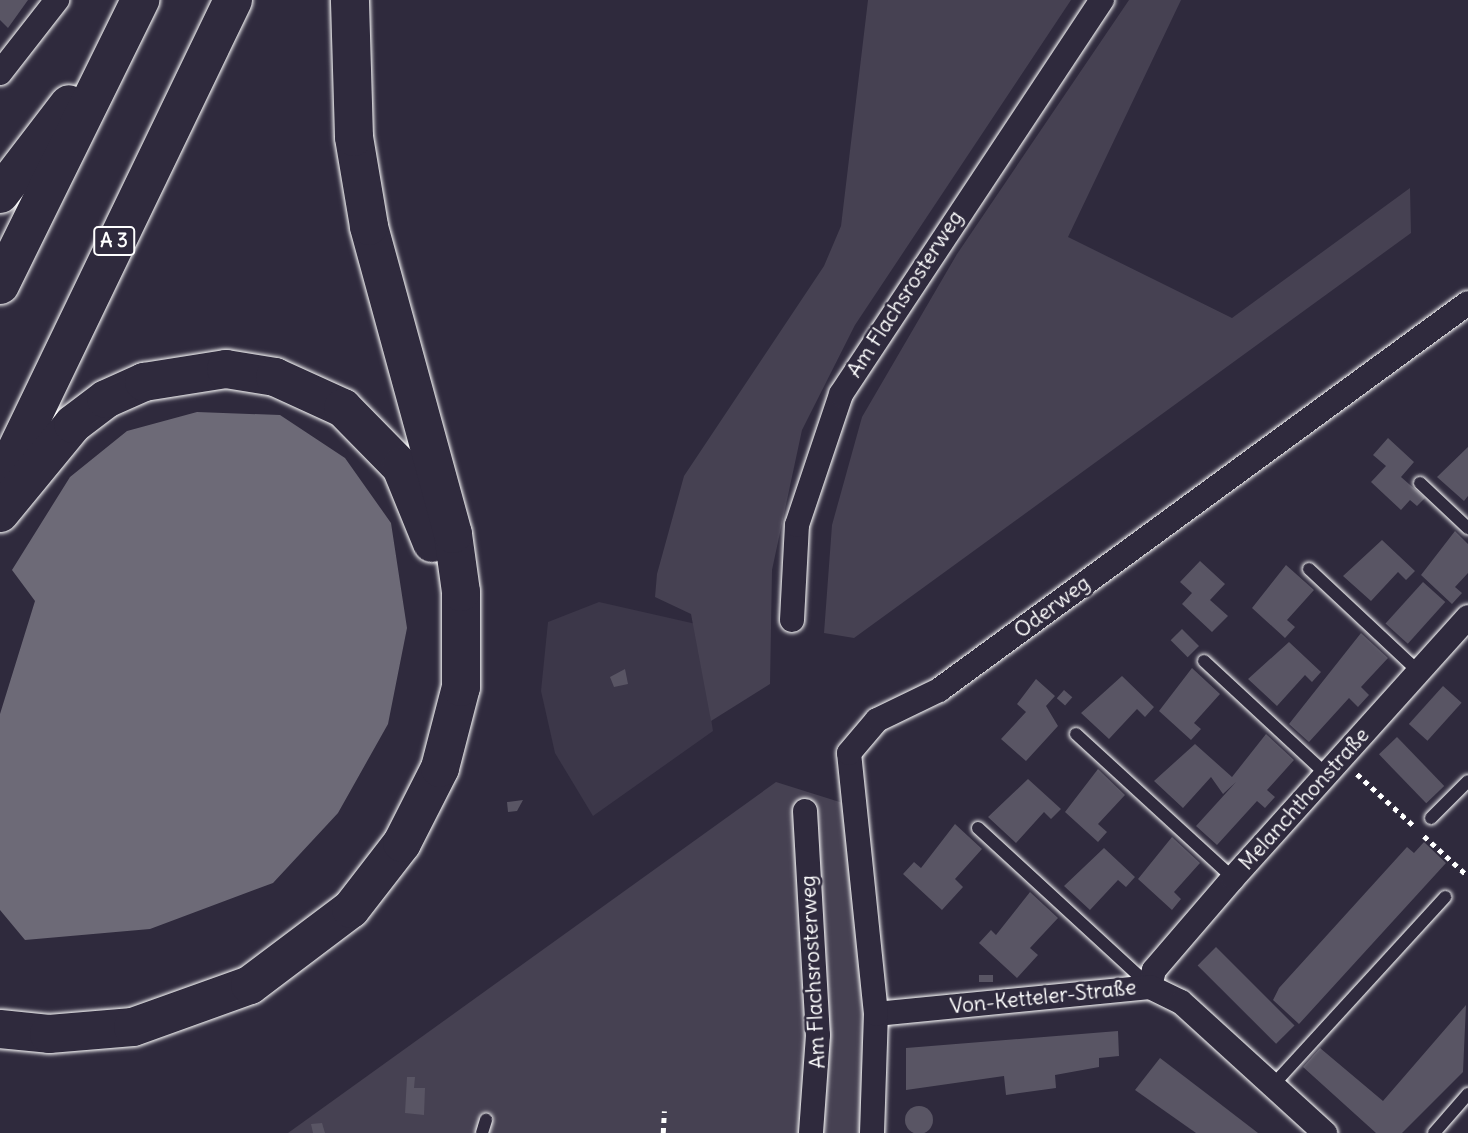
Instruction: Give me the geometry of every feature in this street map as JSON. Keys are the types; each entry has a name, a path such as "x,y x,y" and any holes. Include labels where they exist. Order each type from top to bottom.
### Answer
{"highway":[{"path":"0,285 140,0"},
{"name":"A 3","path":"0,484 233,0"},
{"path":"0,1030 49,1034 133,1027 250,985 351,909 402,843 440,768 461,687 461,592 453,534 369,226 354,136 350,0"},
{"path":"0,194 119,39"},
{"path":"0,513 73,424 106,399 184,371 267,374 343,408 401,467 432,544 441,645 438,706 412,787 366,865 315,918 255,961 153,1000 80,1010 0,1004"}],"street":[{"path":"0,73 57,0"},
{"name":"Am Flachsrosterweg","path":"792,620 802,502 846,384 1102,0"},
{"name":"Oderweg","path":"876,1014 849,753 877,720 939,691 1468,303"},
{"name":"Melanchthonstraße","path":"1150,987 1154,970 1233,878 1468,617"},
{"name":"Am Flachsrosterweg","path":"805,811 818,1035 811,1133"},
{"name":"Von-Ketteler-Straße","path":"876,1014 1150,987 1181,1002 1325,1133"},
{"path":"872,1133 876,1014"}],"lane":[{"path":"1420,483 1468,528"},
{"path":"1310,569 1419,672"},
{"path":"1204,661 1334,767"},
{"path":"1076,734 1233,878"},
{"path":"1431,818 1468,781"},
{"path":"978,828 1150,987"},
{"path":"1273,1085 1445,897"},
{"path":"1434,1133 1468,1094"}],"path":[{"path":"1334,767 1468,876"},
{"path":"663,1133 664,1111"}],"shaded area":[{"path":"868,0 1071,0 855,325 802,430 772,570 770,684 711,721 691,614 655,597 657,574 684,476 824,266 841,226"},
{"path":"1129,0 1181,0 1068,237 1232,318 1410,188 1411,233 854,638 824,633 832,525 862,417 957,254"},
{"path":"197,412 280,415 345,458 391,523 407,628 388,724 338,813 273,883 150,929 25,940 0,910 0,714 35,601 12,570 70,477 127,431"},
{"path":"599,602 696,624 713,731 593,816 555,753 541,691 548,622"},
{"path":"776,782 846,804 867,1018 861,1133 288,1133"}],"building":[{"path":"0,0 28,0 8,28 0,20"},
{"path":"1388,438 1414,462 1401,477 1425,498 1417,506 1410,500 1401,510 1371,482 1386,466 1373,455"},
{"path":"1468,447 1468,496 1464,501 1437,477"},
{"path":"1455,531 1468,544 1468,573 1455,587 1462,593 1452,604 1421,575"},
{"path":"1382,540 1415,571 1406,580 1398,572 1371,601 1343,576"},
{"path":"1200,561 1225,584 1210,600 1228,616 1212,632 1182,604 1192,593 1180,582"},
{"path":"1286,565 1314,590 1287,620 1295,627 1285,638 1252,608"},
{"path":"1423,582 1445,602 1408,644 1386,624"},
{"path":"1182,629 1199,646 1188,657 1171,640"},
{"path":"1361,633 1388,658 1361,687 1369,695 1358,707 1349,698 1309,742 1289,724"},
{"path":"1289,642 1321,672 1312,682 1305,675 1277,706 1248,679"},
{"path":"1192,668 1220,694 1194,723 1201,729 1191,740 1159,711"},
{"path":"625,669 628,684 614,687 610,677"},
{"path":"1122,676 1154,707 1145,717 1137,709 1109,739 1081,713"},
{"path":"1036,679 1055,696 1046,706 1058,726 1026,761 1001,739 1026,712 1017,704"},
{"path":"1443,686 1462,703 1427,741 1409,724"},
{"path":"1064,690 1072,697 1065,706 1057,698"},
{"path":"1266,734 1294,760 1267,790 1275,797 1265,808 1257,801 1217,845 1196,826 1236,782 1223,794 1211,777 1183,808 1154,781 1195,744 1232,777"},
{"path":"1397,737 1444,786 1426,803 1379,754"},
{"path":"1098,769 1125,795 1098,824 1107,832 1098,842 1065,812"},
{"path":"1028,779 1061,809 1051,819 1044,812 1016,843 988,817"},
{"path":"523,800 517,811 508,812 507,802"},
{"path":"955,824 982,849 955,879 963,887 942,910 903,874 914,862 921,868"},
{"path":"1172,837 1200,863 1174,892 1181,899 1172,910 1138,879"},
{"path":"1424,842 1446,863 1299,1024 1273,1000 1279,988 1407,847 1414,853"},
{"path":"1104,848 1135,877 1126,887 1118,880 1090,910 1064,886"},
{"path":"1030,892 1058,918 1030,948 1038,955 1017,978 979,943 991,930 996,935"},
{"path":"1216,947 1294,1025 1276,1044 1198,965"},
{"path":"979,975 993,975 993,982 979,982"},
{"path":"1466,1005 1463,1072 1402,1133 1376,1133 1303,1067 1320,1048 1383,1101"},
{"path":"1118,1031 1119,1056 1099,1058 1099,1067 1055,1075 1056,1088 1006,1095 1004,1076 906,1090 906,1048"},
{"path":"1160,1058 1258,1133 1196,1133 1135,1090"},
{"path":"407,1077 415,1077 414,1088 425,1088 424,1115 405,1113"},
{"path":"919,1106 929,1110 933,1120 929,1130 919,1134 909,1130 905,1120 909,1110"},
{"path":"322,1123 325,1133 313,1133 311,1124"}]}
